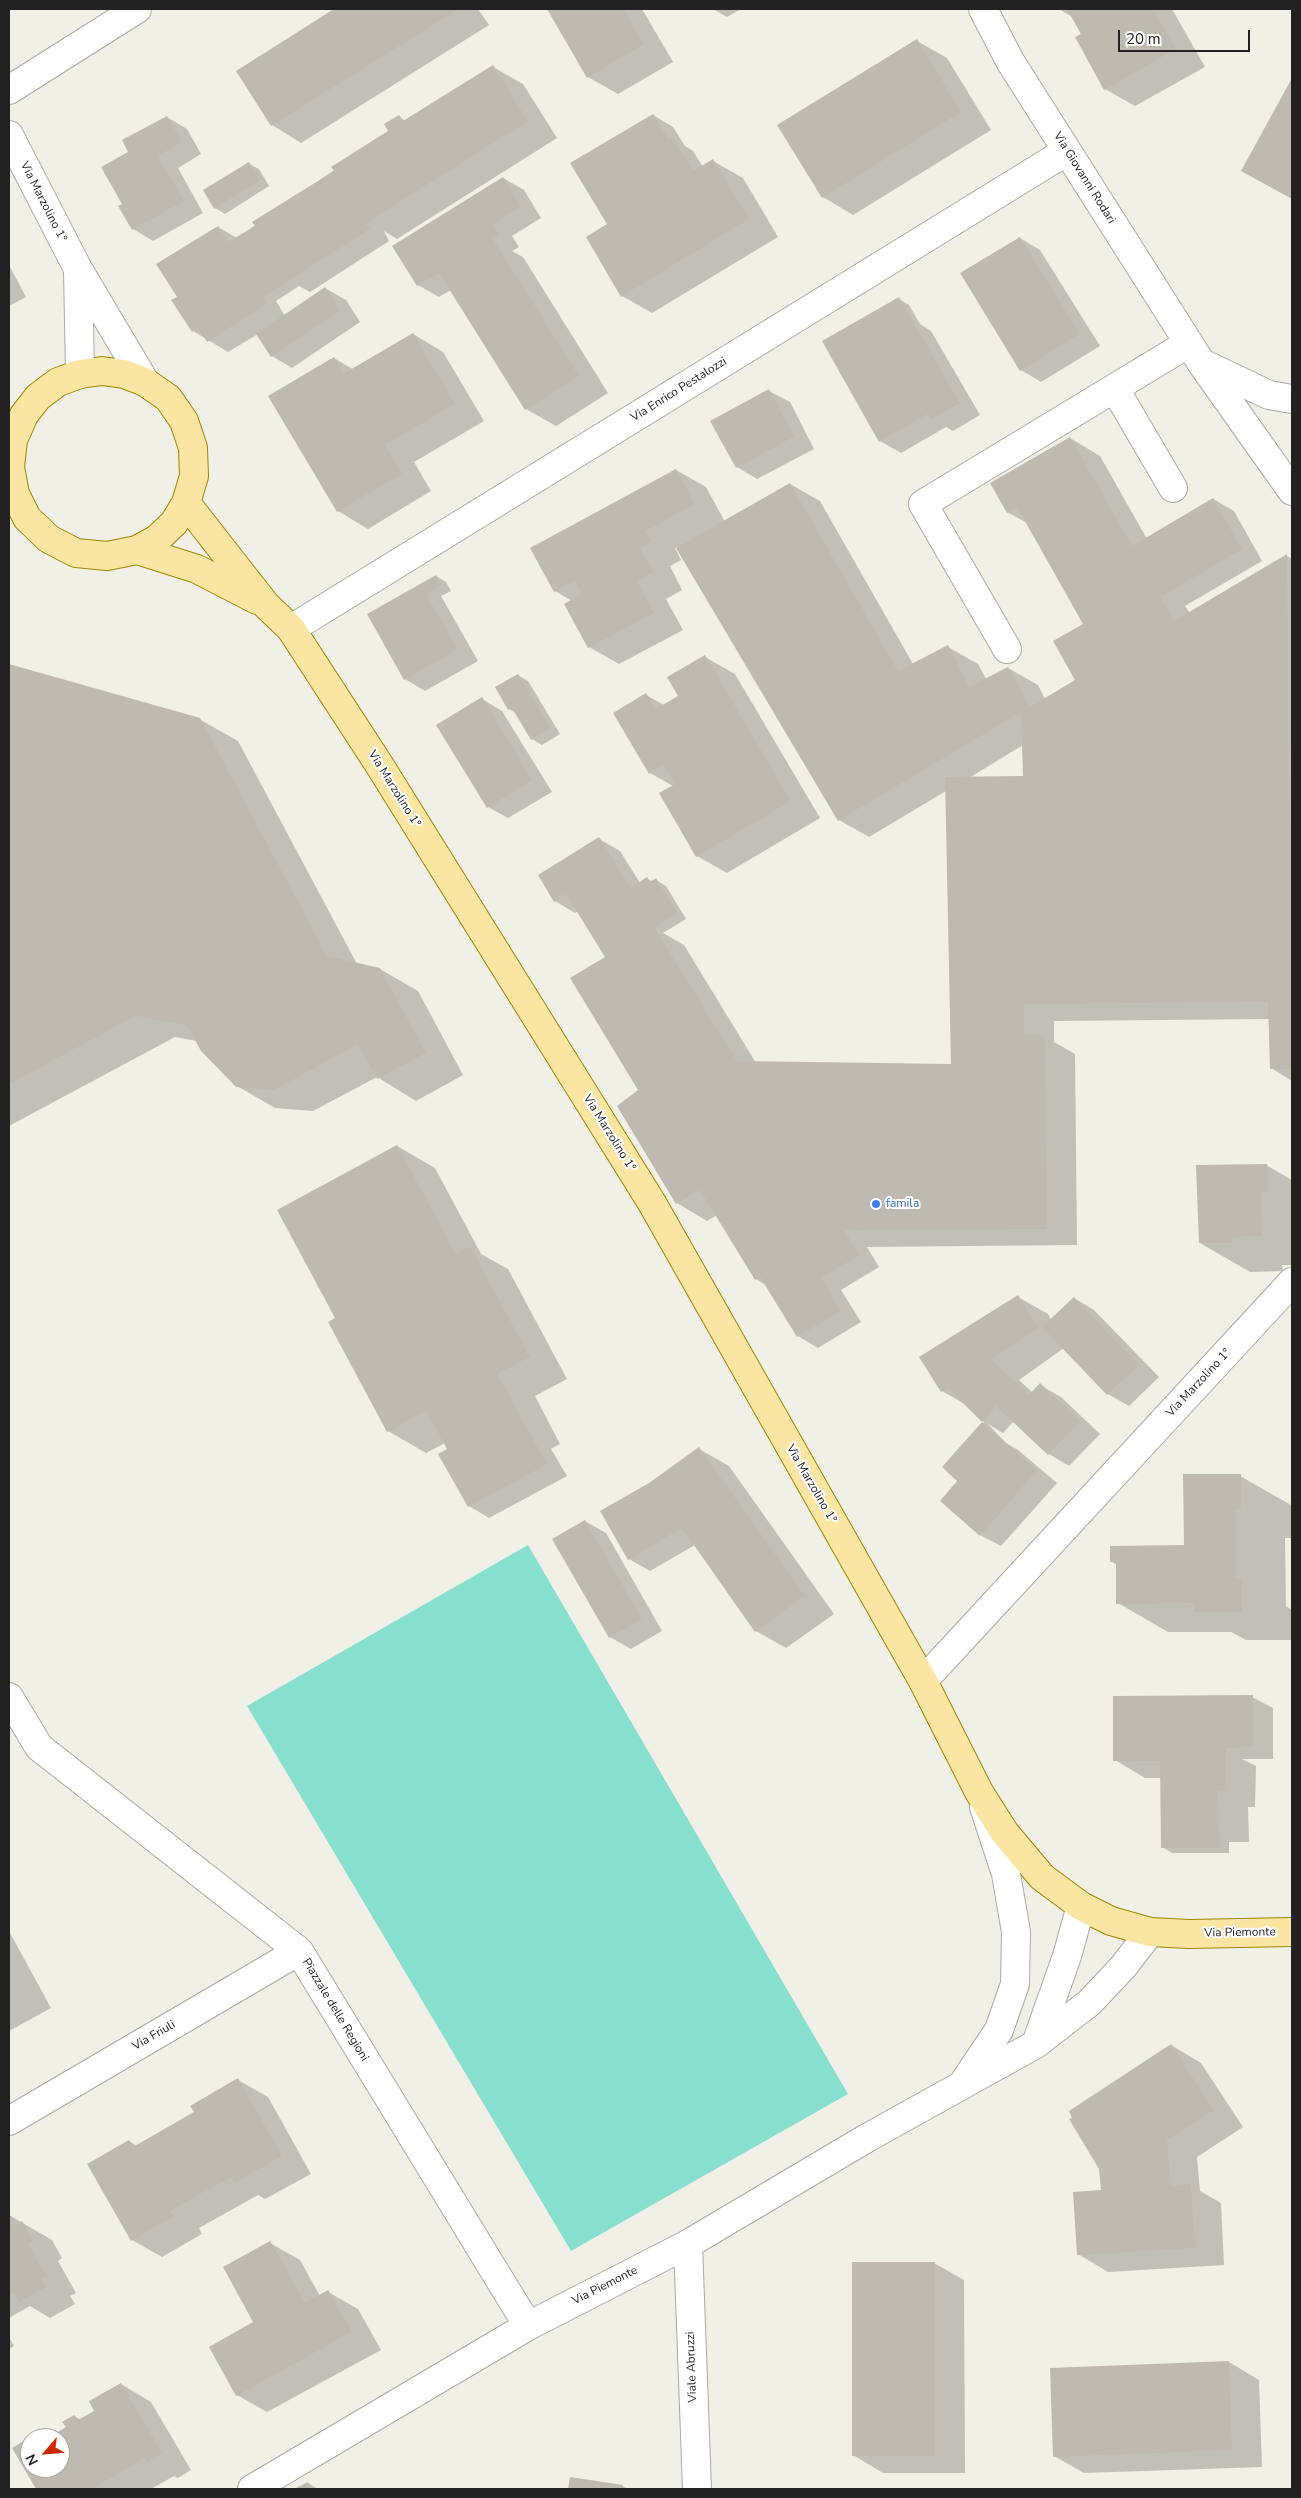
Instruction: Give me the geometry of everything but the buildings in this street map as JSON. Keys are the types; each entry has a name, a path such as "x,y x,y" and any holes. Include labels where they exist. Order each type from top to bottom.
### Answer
{"main road":[{"path":"102,371 124,374 146,382 168,398 184,421 193,448 194,476 186,503 174,522 157,539 136,550 107,556 76,553 49,539 18,514 10,467 16,420 38,397 58,382 80,374 102,371"},
{"name":"Via Marzolino 1°","path":"186,503 265,604 291,630 385,774 652,1203 923,1681 979,1792 1005,1833 1042,1878 1081,1906 1111,1921 1150,1932 1188,1934"},
{"name":"Via Marzolino 1°","path":"136,550 197,569 265,604"},
{"name":"Via Piemonte","path":"1188,1934 1292,1932"}],"street":[{"path":"9,90 137,9"},
{"name":"Via Giovanni Rodari","path":"983,9 1010,61 1196,353 1292,490"},
{"name":"Via Marzolino 1°","path":"9,135 78,269 146,382"},
{"name":"Via Enrico Pestalozzi","path":"291,630 1067,151"},
{"name":"Via Marzolino 1°","path":"78,269 80,374"},
{"path":"1007,649 922,504 1115,389 1196,353 1269,395 1292,399"},
{"path":"1115,389 1173,488"},
{"path":"1261,444 1292,458"},
{"name":"Via Marzolino 1°","path":"923,1681 1292,1282"},
{"name":"Piazzale delle Regioni","path":"9,1697 39,1747 299,1951 528,2326"},
{"path":"960,2087 1000,2030 1015,1984 1016,1932 1006,1874 979,1792"},
{"path":"1036,2044 1067,1956 1081,1906"},
{"name":"Via Piemonte","path":"252,2489 528,2326 688,2244 867,2138 1036,2044 1090,2003 1123,1967 1150,1932"},
{"name":"Via Friuli","path":"9,2121 299,1951"},
{"name":"Viale Abruzzi","path":"688,2244 697,2489"}],"shaded area":[{"path":"528,1545 848,2094 571,2251 247,1706"}],"place":[{"name":"famila","path":"876,1204"}]}
